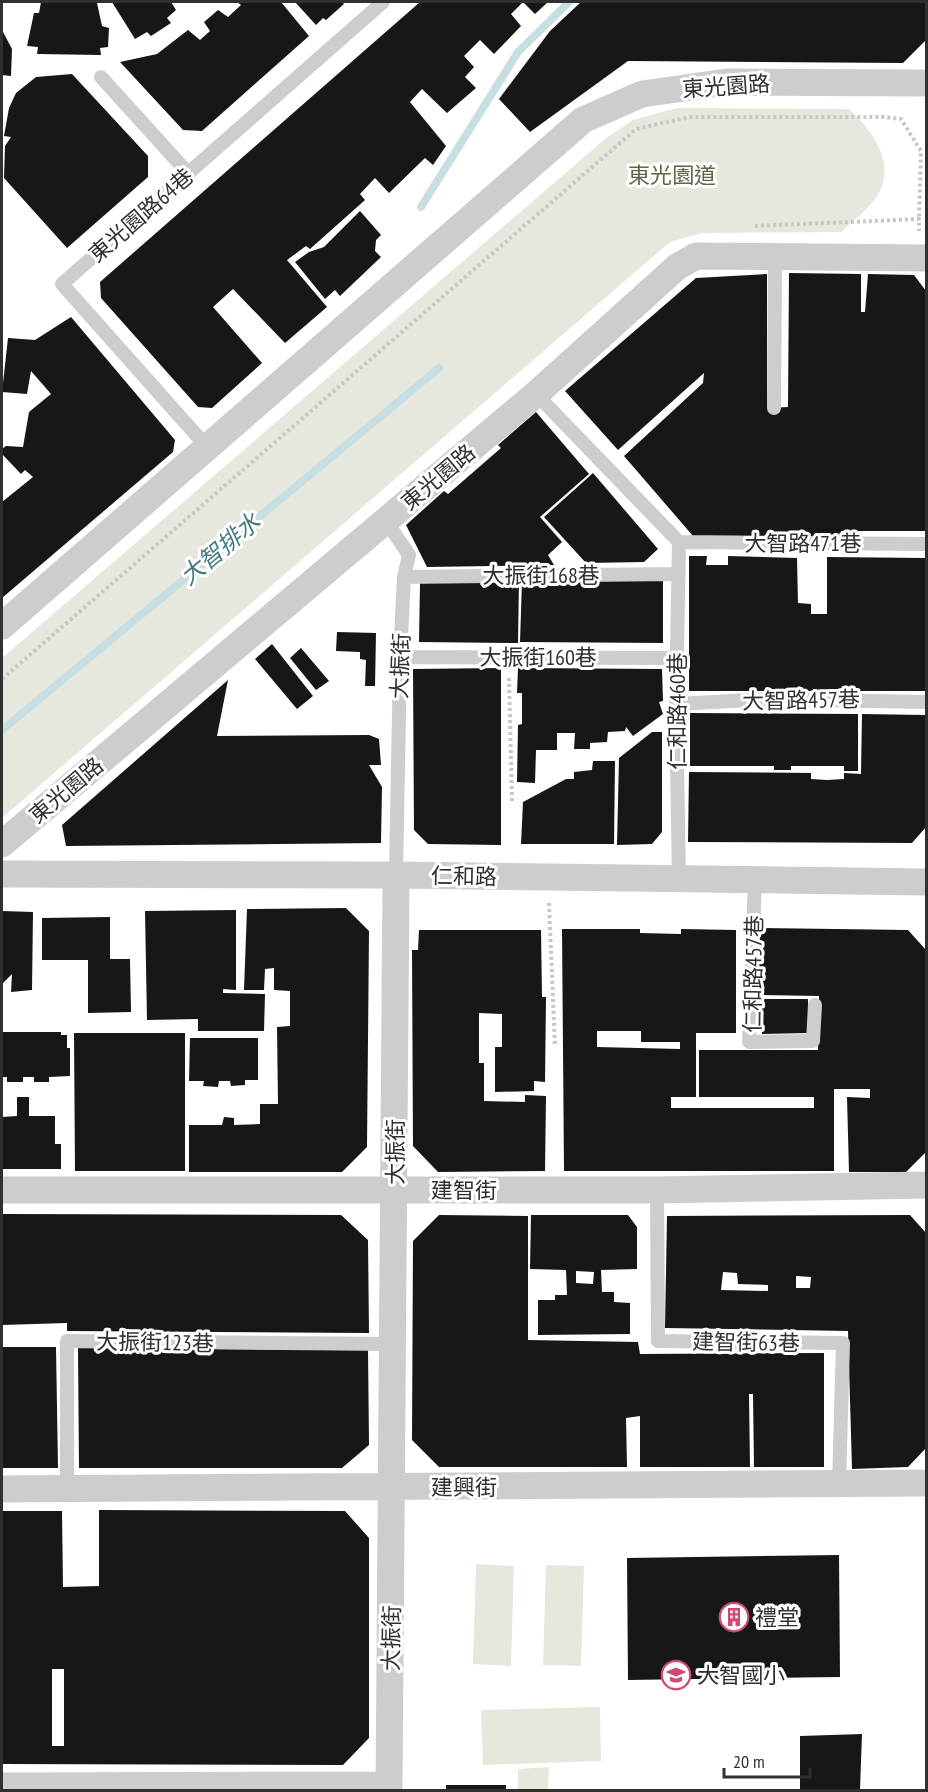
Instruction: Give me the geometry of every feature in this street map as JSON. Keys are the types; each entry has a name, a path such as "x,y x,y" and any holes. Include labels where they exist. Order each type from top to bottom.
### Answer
{"street":[{"name":"東光園路","path":"2,626 583,120 642,94 727,82 927,83"},
{"name":"東光園路","path":"2,844 536,394 677,267 696,256 927,258"},
{"name":"仁和路","path":"2,874 396,875 927,882"},
{"name":"大振街","path":"389,1788 396,875"},
{"name":"建智街","path":"2,1190 657,1190 927,1185"},
{"name":"建興街","path":"2,1489 927,1483"},
{"path":"2,1786 389,1788"}],"lane":[{"name":"東光園路64巷","path":"207,447 62,284 383,2"},
{"path":"101,77 188,173"},
{"path":"774,408 775,257"},
{"path":"536,394 679,542"},
{"name":"大振街","path":"386,521 409,555 404,577 400,657 396,875"},
{"name":"大智路471巷","path":"679,542 927,544"},
{"name":"仁和路460巷","path":"679,542 676,704 679,880"},
{"name":"大振街168巷","path":"404,577 678,574"},
{"name":"大振街160巷","path":"400,657 677,658"},
{"name":"大智路457巷","path":"676,704 768,699 927,702"},
{"name":"仁和路457巷","path":"755,880 749,1042 813,1041 815,1005"},
{"name":"建智街63巷","path":"657,1190 658,1341 843,1343 840,1485"},
{"name":"大振街123巷","path":"67,1490 67,1341 392,1344"}],"path":[{"path":"2,679 636,129 690,117 884,117 901,119 921,151 919,219"},
{"path":"509,657 512,803"},
{"path":"548,877 555,1046"}],"green space":[{"name":"東光園道","path":"677,108 849,109 867,128 880,150 884,162 882,187 875,199 841,232 702,233 670,242 2,818 2,658 605,139 633,120"},
{"path":"476,1564 514,1566 511,1666 473,1664"},
{"path":"546,1565 584,1566 581,1666 543,1665"},
{"path":"600,1707 601,1761 483,1765 481,1710"},
{"path":"549,1767 548,1790 518,1790 518,1769"}],"building":[{"path":"41,2 97,3 102,26 109,28 108,47 100,48 101,55 37,54 38,47 27,46 34,13 39,13"},
{"path":"112,2 171,2 176,10 167,18 171,23 151,36 147,32 135,39"},
{"path":"237,2 281,2 309,36 202,131 183,130 120,62 157,54 188,30 200,40 210,31 204,22 218,10 228,17 241,5"},
{"path":"295,2 342,2 344,4 326,20 323,18 316,25"},
{"path":"420,2 523,2 511,14 521,26 494,54 480,40 464,56 474,67 465,77 476,88 447,113 422,89 410,102 446,146 433,165 425,158 389,193 375,178 360,194 365,200 310,249 306,246 287,260 327,307 285,343 233,289 213,307 262,363 212,408 198,407 101,298 100,282"},
{"path":"523,2 548,2 535,14"},
{"path":"581,2 926,2 926,40 903,63 628,61 530,132 499,99 550,31"},
{"path":"2,30 12,49 11,76 2,75"},
{"path":"72,74 148,156 148,177 67,248 4,178 5,146 11,137 4,136 9,108 16,93 36,77"},
{"path":"360,211 381,235 376,240 375,251 381,257 340,296 335,290 325,299 295,262 309,252 324,247"},
{"path":"789,273 861,274 861,312 865,312 868,274 914,275 926,291 926,531 841,531 841,537 693,536 624,456 703,383 704,373 618,450 565,391 696,278 767,274 767,408 788,407"},
{"path":"71,317 175,440 173,452 2,598 2,502 33,477 25,470 21,474 2,454 2,449 6,446 23,447 29,412 51,394 31,371 27,394 2,392 8,338 35,340"},
{"path":"536,412 589,474 540,517 562,542 548,555 554,565 427,567 406,525 444,491 448,494 501,448 498,445"},
{"path":"593,473 658,549 644,562 586,563 544,517"},
{"path":"689,556 707,556 706,565 728,565 728,556 797,558 798,603 811,604 811,614 827,614 827,557 926,558 926,691 689,691"},
{"path":"519,580 518,643 419,642 420,583"},
{"path":"663,580 663,643 520,642 522,581"},
{"path":"337,632 376,633 375,686 365,686 366,660 360,659 360,652 336,651"},
{"path":"272,644 313,696 297,709 255,659"},
{"path":"301,648 329,681 316,690 290,658"},
{"path":"501,668 501,845 428,844 414,830 413,669"},
{"path":"518,668 662,669 663,701 659,702 663,714 633,736 626,727 625,731 608,732 607,742 590,743 590,749 574,749 575,733 557,733 557,750 536,750 535,783 517,782 518,725 522,724 522,693 517,693"},
{"path":"228,680 217,736 369,735 379,739 381,765 369,765 382,787 381,843 66,846 62,825"},
{"path":"690,713 858,714 858,771 844,771 844,766 791,766 791,770 774,770 774,766 690,766"},
{"path":"862,714 926,715 926,827 912,843 688,842 689,772 811,773 811,779 827,780 844,779 844,773 861,774"},
{"path":"652,732 662,732 662,832 652,844 617,845 619,758"},
{"path":"593,761 615,761 614,844 521,844 523,802 566,779 574,779 574,772 592,770"},
{"path":"346,908 369,931 367,1147 342,1172 189,1172 189,1125 222,1125 224,1117 234,1118 234,1125 260,1124 260,1104 278,1104 277,1027 290,1026 290,991 274,990 274,968 265,969 264,990 244,990 247,909"},
{"path":"236,910 236,990 223,989 223,993 265,994 264,1031 198,1031 198,1019 147,1020 145,911"},
{"path":"2,911 33,912 32,990 11,992 12,974 2,984"},
{"path":"110,917 110,959 130,959 131,1012 88,1013 88,960 42,960 42,918"},
{"path":"757,928 908,930 926,950 926,1152 906,1172 849,1172 847,1097 870,1098 870,1089 834,1089 834,1171 564,1171 562,929 640,929 640,933 681,934 681,929 736,930 736,1033 696,1033 696,1097 671,1097 671,1108 814,1108 814,1097 699,1097 699,1050 818,1050 819,996 756,995","holes":["597,1031 641,1031 641,1042 680,1042 680,1049 597,1047"]},
{"path":"419,930 541,930 542,997 546,997 545,1082 534,1081 534,1091 495,1092 495,1047 502,1047 502,1014 479,1013 479,1063 484,1063 484,1101 525,1102 525,1095 546,1096 545,1171 438,1172 413,1146 412,950 418,950"},
{"path":"762,999 808,999 808,1033 762,1034"},
{"path":"2,1032 61,1032 61,1035 67,1035 67,1048 70,1048 70,1076 49,1077 49,1082 34,1082 34,1077 23,1077 23,1082 7,1082 7,1077 2,1077"},
{"path":"74,1033 185,1033 185,1171 75,1171"},
{"path":"190,1038 258,1038 258,1080 245,1080 245,1085 231,1086 230,1081 219,1081 218,1087 203,1086 204,1081 189,1081"},
{"path":"17,1097 29,1097 29,1116 55,1116 55,1144 61,1144 61,1169 2,1169 2,1117 17,1116"},
{"path":"2,1214 341,1215 368,1240 369,1333 67,1331 67,1323 2,1325"},
{"path":"439,1215 528,1216 528,1340 638,1342 640,1354 824,1353 824,1467 754,1467 753,1394 749,1394 750,1467 640,1467 640,1416 626,1418 627,1467 439,1467 412,1440 413,1241"},
{"path":"531,1215 628,1215 637,1227 637,1269 601,1270 602,1292 614,1292 614,1302 630,1303 630,1334 538,1335 538,1300 555,1300 555,1295 567,1295 566,1270 530,1269","holes":["576,1271 594,1272 593,1284 576,1283"]},
{"path":"910,1215 926,1233 926,1448 908,1467 852,1469 848,1331 665,1328 667,1216","holes":["723,1272 737,1273 738,1284 768,1285 768,1291 721,1290","796,1276 811,1277 810,1288 796,1288"]},
{"path":"2,1347 56,1347 58,1468 2,1468"},
{"path":"78,1348 368,1350 369,1445 342,1468 79,1468"},
{"path":"99,1510 345,1511 369,1538 369,1738 343,1765 2,1764 2,1511 62,1511 63,1587 99,1586","holes":["52,1669 64,1669 64,1746 52,1746"]},
{"name":"禮堂","path":"839,1555 840,1677 628,1680 627,1558"},
{"path":"862,1734 860,1790 800,1790 800,1736"},
{"path":"446,1785 506,1785 506,1790 446,1790"}],"waterway":[{"path":"421,207 518,52 569,2"},
{"name":"大智排水","path":"2,730 439,368"}],"place":[{"name":"禮堂","path":"734,1617"},
{"name":"大智國小","path":"676,1675"}]}
